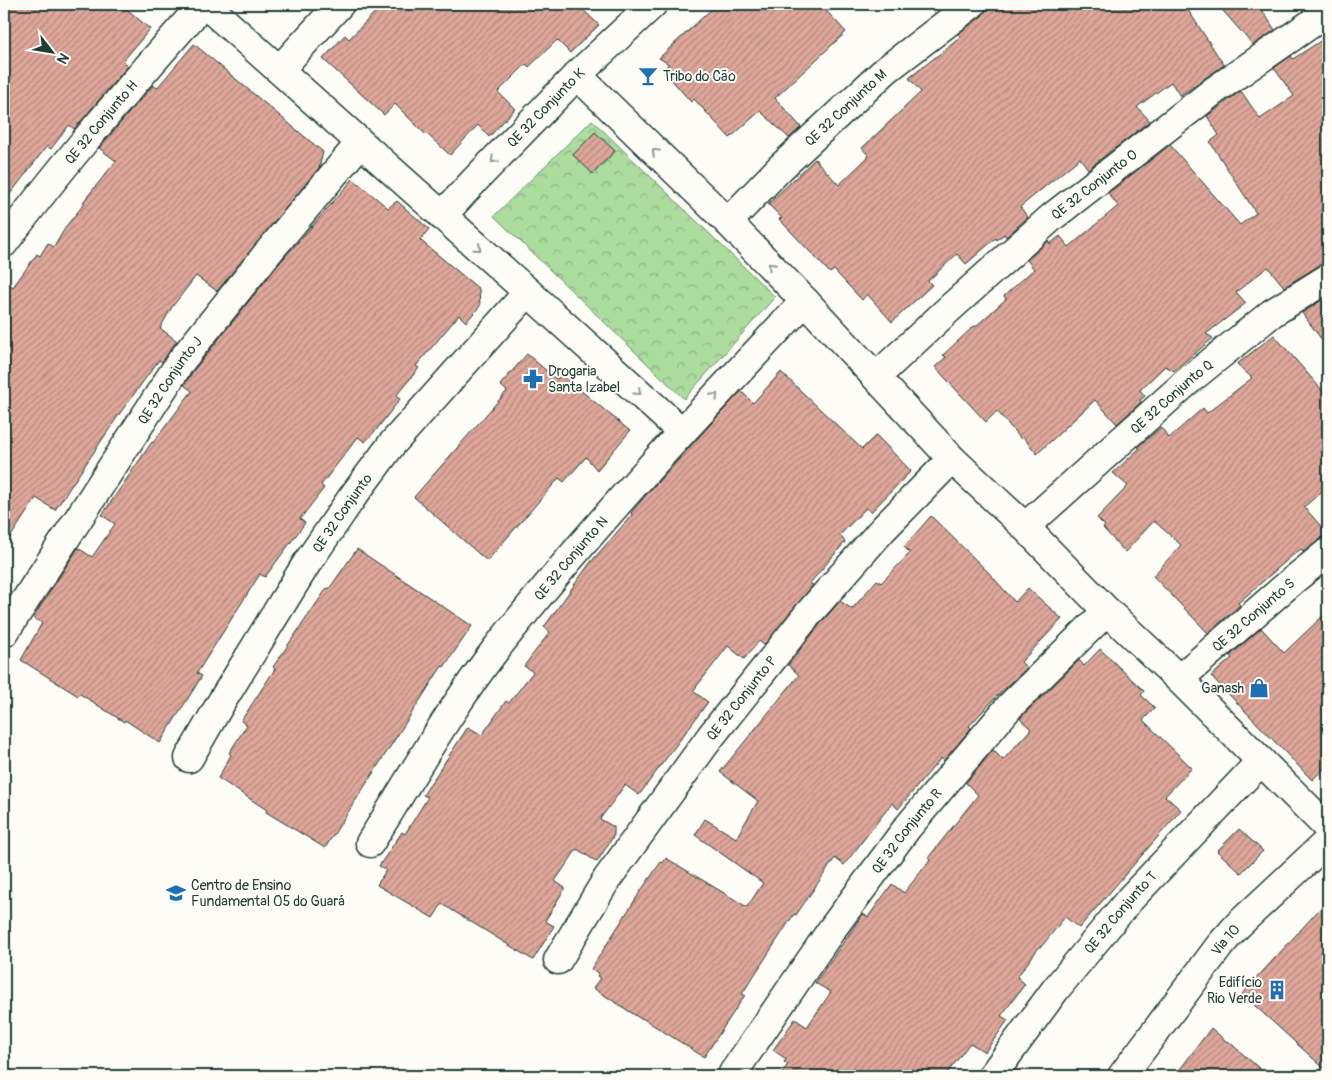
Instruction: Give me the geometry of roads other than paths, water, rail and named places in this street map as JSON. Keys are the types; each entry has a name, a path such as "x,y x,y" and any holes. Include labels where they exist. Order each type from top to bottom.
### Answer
{"street":[{"path":"204,4 280,69 681,432"},
{"name":"QE 32 Conjunto H","path":"4,243 42,192 111,107 204,4"},
{"path":"280,69 340,4"},
{"name":"QE 32 Conjunto K","path":"442,216 474,180 577,75 653,4"},
{"name":"QE 32 Conjunto M","path":"728,222 780,168 886,70 972,4"},
{"name":"QE 32 Conjunto O","path":"876,377 1052,217 1215,90 1328,12"},
{"path":"577,75 728,222 805,301 952,459 1025,527 1106,611 1180,679 1328,828"},
{"name":"QE 32 Conjunto J","path":"4,633 182,362 266,255 360,143"},
{"name":"QE 32 Conjunto Q","path":"1025,527 1196,375 1272,313 1328,278"},
{"name":"QE 32 Conjunto","path":"189,758 302,571 351,499 392,444 528,292"},
{"name":"QE 32 Conjunto N","path":"370,843 442,727 495,651 558,572 681,432 805,301"},
{"name":"QE 32 Conjunto P","path":"558,960 607,879 672,787 723,721 809,612 883,529 952,459"},
{"name":"QE 32 Conjunto S","path":"1180,679 1290,582 1328,552"},
{"name":"QE 32 Conjunto R","path":"733,1073 832,930 907,828 1010,706 1106,611"},
{"name":"QE 32 Conjunto T","path":"992,1076 1055,990 1130,899 1261,761"},
{"name":"Via 10","path":"1122,1076 1221,944 1238,925 1328,842"}],"place":[{"name":"Tribo do Cão","path":"648,76"},
{"name":"Drogaria Santa Izabel","path":"533,379"},
{"name":"Ganash","path":"1259,688"},
{"name":"Centro de Ensino Fundamental 05 do Guará","path":"176,893"},
{"name":"Edifício Rio Verde","path":"1277,990"}]}
